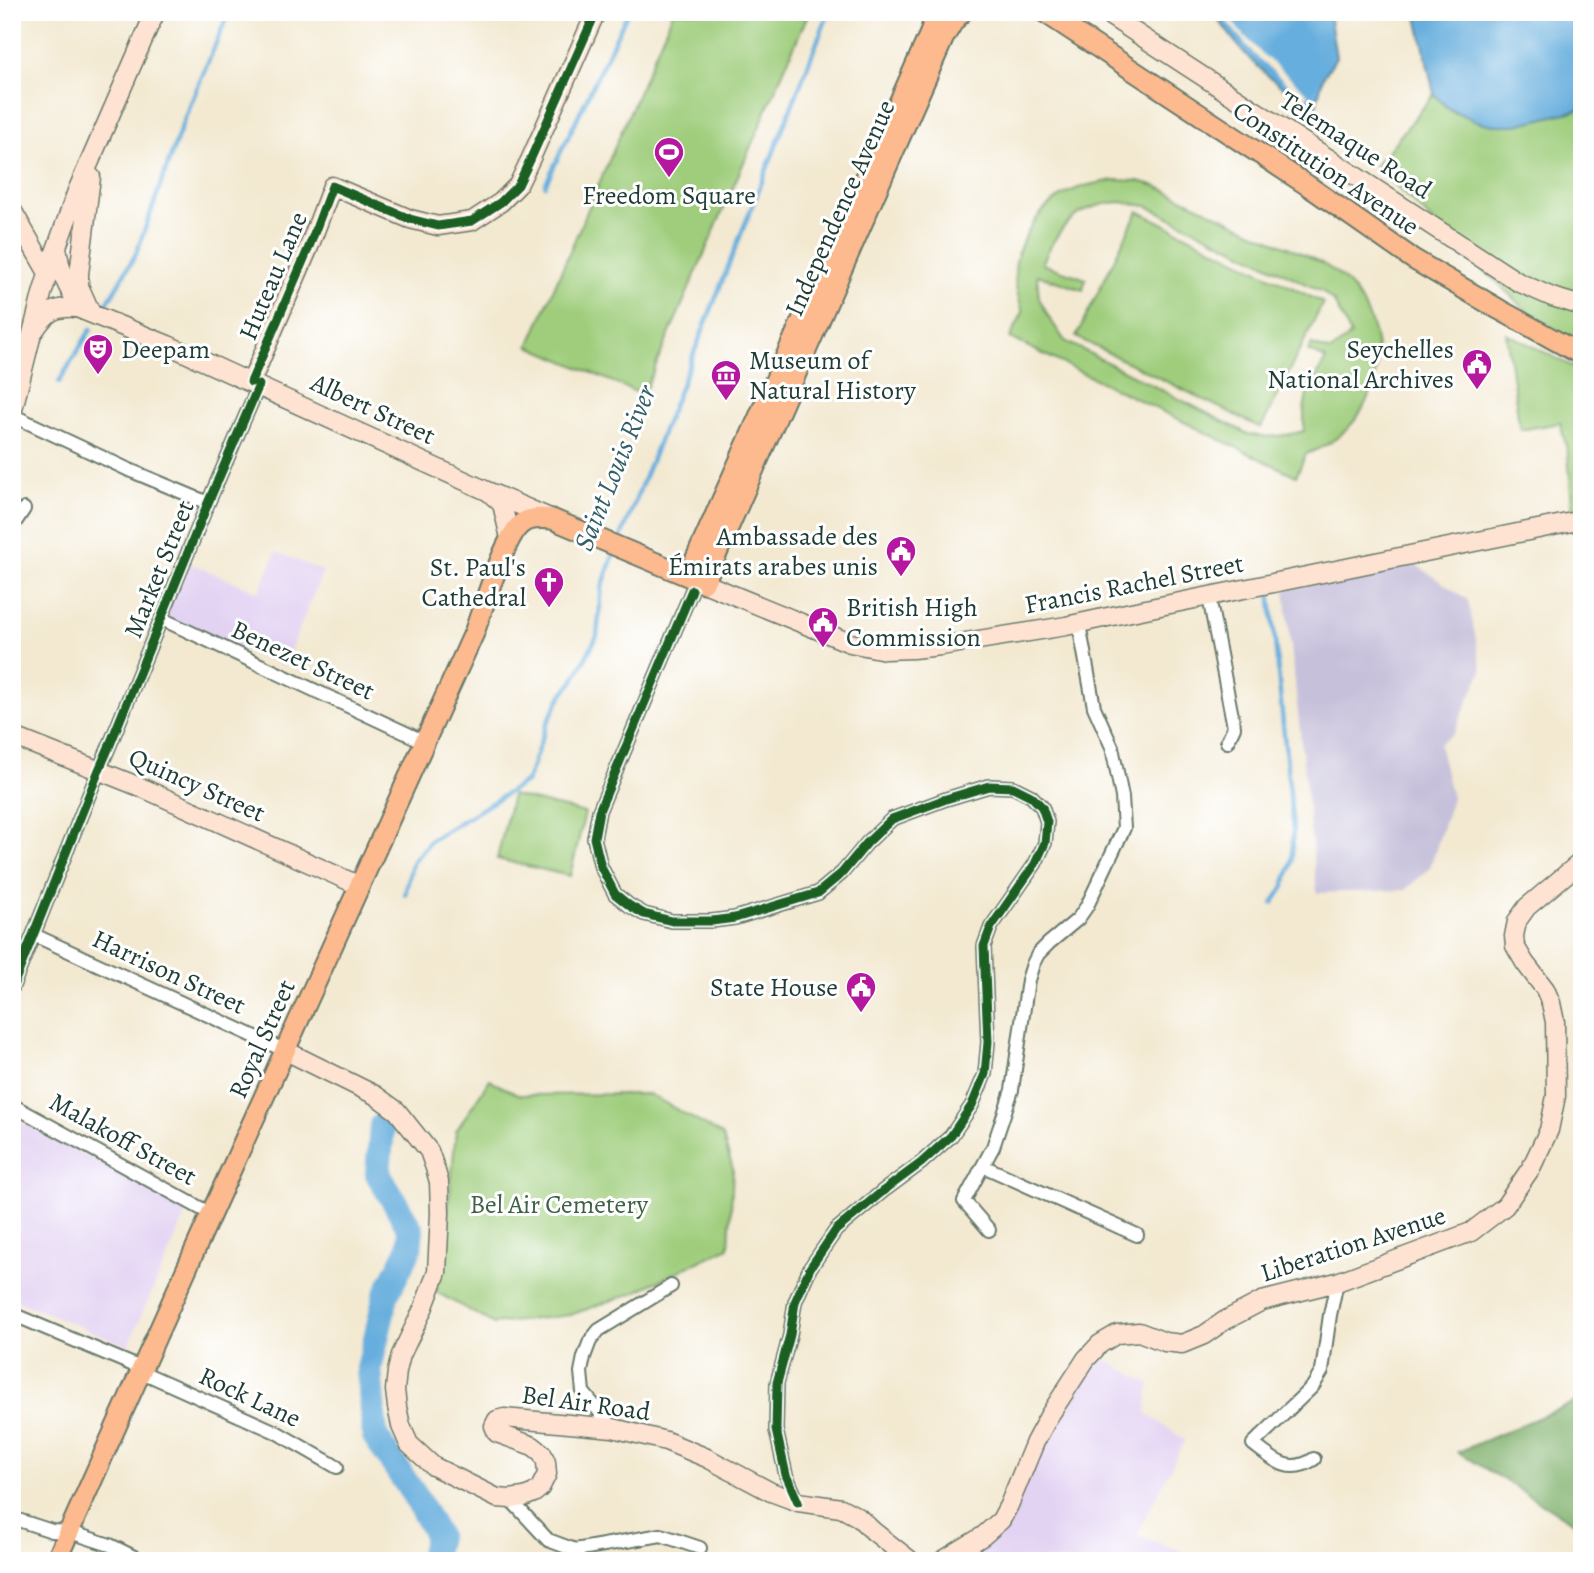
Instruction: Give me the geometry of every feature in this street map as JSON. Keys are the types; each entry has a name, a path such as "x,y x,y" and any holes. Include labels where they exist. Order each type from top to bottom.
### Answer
{"main road":[{"path":"12,414 48,273 77,191 156,12"},
{"name":"Huteau Lane","path":"255,384 332,186 410,219 438,226 472,221 501,202 518,185 596,12"},
{"name":"Independence Avenue","path":"694,583 930,33 936,12"},
{"name":"Independence Avenue","path":"694,583 944,37 962,12"},
{"name":"Constitution Avenue","path":"1046,12 1307,185 1413,259 1582,355"},
{"name":"Telemaque Road","path":"1106,13 1518,282 1552,297 1582,306"},
{"path":"91,313 79,286 79,274 95,151"},
{"path":"12,210 48,273"},
{"name":"Albert Street","path":"57,247 69,290 91,313 255,384 694,583"},
{"path":"34,331 44,317 54,310 66,307 91,313"},
{"path":"487,491 502,504 510,538"},
{"path":"510,538 521,523 535,518 552,519"},
{"name":"Francis Rachel Street","path":"694,583 850,643 885,650 913,649 1079,624 1582,520"},
{"name":"Royal Street","path":"56,1561 474,633 510,538"},
{"name":"Quincy Street","path":"12,736 99,769 360,886"},
{"name":"Liberation Avenue","path":"942,1561 983,1536 1001,1520 1039,1433 1086,1359 1100,1344 1117,1334 1139,1332 1165,1342 1182,1343 1204,1335 1262,1301 1337,1282 1471,1232 1505,1206 1531,1168 1549,1129 1556,1096 1555,1022 1551,1003 1545,989 1515,946 1517,921 1527,908 1582,861"},
{"path":"286,1051 375,1095 397,1111 429,1152 439,1182 437,1272 401,1355 397,1371 395,1390 401,1426 409,1444 433,1466 480,1491 497,1498 510,1499"},
{"name":"Bel Air Road","path":"510,1499 524,1497 540,1488 547,1474 546,1462 542,1453 533,1446 496,1433 494,1426 497,1420 504,1418 612,1428 666,1441 707,1458 771,1492 798,1502 841,1508 858,1517 911,1561"}],"street":[{"name":"Market Street","path":"12,988 255,384"},
{"path":"12,414 127,469 208,503"},
{"path":"12,527 23,509"},
{"path":"694,583 599,811 594,838 601,867 615,894 630,906 644,914 672,921 712,921 735,918 818,893 842,873 892,819 989,786 1013,787 1031,796 1042,807 1047,822 1045,843 1035,864 991,927 984,946 988,1042 985,1074 972,1105 951,1136 836,1230 810,1268 796,1302 777,1383 776,1430 786,1475 798,1502"},
{"path":"1209,597 1234,727 1227,742"},
{"name":"Benezet Street","path":"162,619 425,742"},
{"path":"989,1230 964,1201 993,1147 1012,1090 1028,980 1033,964 1038,954 1078,919 1087,906 1124,828 1122,797 1112,747 1094,707 1079,624"},
{"name":"Harrison Street","path":"34,935 286,1051"},
{"name":"Malakoff Street","path":"12,1105 211,1213"},
{"path":"983,1167 1137,1235"},
{"path":"1314,1459 1298,1467 1291,1467 1276,1462 1253,1444 1313,1386 1322,1371 1337,1282"},
{"path":"612,1428 583,1392 581,1372 590,1342 599,1330 671,1286"},
{"name":"Rock Lane","path":"12,1314 276,1432 337,1467"},
{"path":"510,1499 548,1540 575,1550 661,1535 700,1548"},
{"path":"12,1518 110,1545 142,1561"}],"shaded area":[{"path":"276,552 323,571 284,666 164,617 187,562 259,592"},
{"path":"1412,562 1468,600 1482,670 1454,733 1439,744 1452,798 1430,868 1405,890 1317,893 1285,590"},
{"path":"12,1117 189,1208 128,1346 12,1299"},
{"path":"1099,1356 1150,1384 1146,1413 1185,1440 1137,1535 1185,1552 1181,1561 949,1561 988,1535 1028,1475"}],"green space":[{"name":"Freedom Square","path":"673,12 809,12 643,395 529,346"},
{"path":"1434,94 1457,114 1516,125 1582,109 1582,355 1565,347 1375,167"},
{"path":"1114,180 1139,181 1156,186 1317,261 1337,273 1357,295 1371,321 1377,349 1377,369 1368,397 1363,409 1348,428 1329,443 1306,454 1296,476 1010,338 1023,312 1016,285 1016,264 1030,228 1047,207 1067,193 1084,186","holes":["1121,202 1147,206 1323,292 1334,302 1351,335 1331,351 1311,345 1308,351 1326,359 1307,395 1304,431 1276,436 1248,434 1065,341 1039,298 1037,275 1083,290 1086,279 1042,264 1055,238 1071,220 1092,207"]},
{"path":"1138,211 1323,303 1261,428 1076,337"},
{"path":"1506,333 1582,371 1582,518 1573,521 1568,453 1560,423 1520,430"},
{"path":"512,795 585,813 570,876 497,859"},
{"name":"Bel Air Cemetery","path":"490,1079 520,1095 649,1094 722,1135 733,1169 729,1247 633,1293 570,1315 494,1324 436,1292 456,1131"},
{"path":"1582,1399 1582,1528 1458,1452"}],"water":[{"path":"1214,12 1336,12 1330,20 1336,57 1323,78 1316,106 1312,107 1297,97 1257,66 1234,41"},
{"path":"1416,12 1582,12 1582,109 1516,125 1492,125 1448,108 1434,94"}],"pier":[{"path":"1219,12 1227,12 1238,29 1260,52 1309,94 1304,99 1255,55"}],"waterway":[{"path":"106,305 136,254 183,122 229,12"},
{"path":"545,185 628,12"},
{"name":"Saint Louis River","path":"619,542 829,12"},
{"path":"59,382 91,329"},
{"name":"Saint Louis River","path":"405,895 412,863 431,840 527,781 547,723 563,693 573,682 597,636 602,588 615,550"},
{"path":"1270,588 1293,829 1292,863 1283,888 1273,903"},
{"name":"Saint Louis River","path":"382,1126 378,1174 411,1230 409,1249 386,1295 369,1369 375,1436 415,1496 437,1536 431,1561"}],"cycle path":[{"path":"251,382 332,186 410,219 438,226 472,221 501,202 518,185 596,12"},
{"path":"12,988 208,503 259,385"},
{"path":"692,590 599,811 594,838 601,867 615,894 630,906 644,914 672,921 712,921 735,918 818,893 842,873 892,819 989,786 1013,787 1031,796 1042,807 1047,822 1045,843 1035,864 991,927 984,946 988,1042 985,1074 972,1105 951,1136 836,1230 810,1268 795,1302 790,1335 777,1383 776,1430 786,1475 798,1502"}],"place":[{"name":"Freedom Square","path":"669,179"},
{"name":"Deepam","path":"98,376"},
{"name":"Seychelles National Archives","path":"1477,391"},
{"name":"Museum of Natural History","path":"726,402"},
{"name":"Ambassade des Émirats arabes unis","path":"901,578"},
{"name":"St. Paul's Cathedral","path":"549,609"},
{"name":"British High Commission","path":"823,649"},
{"name":"State House","path":"861,1014"}]}
